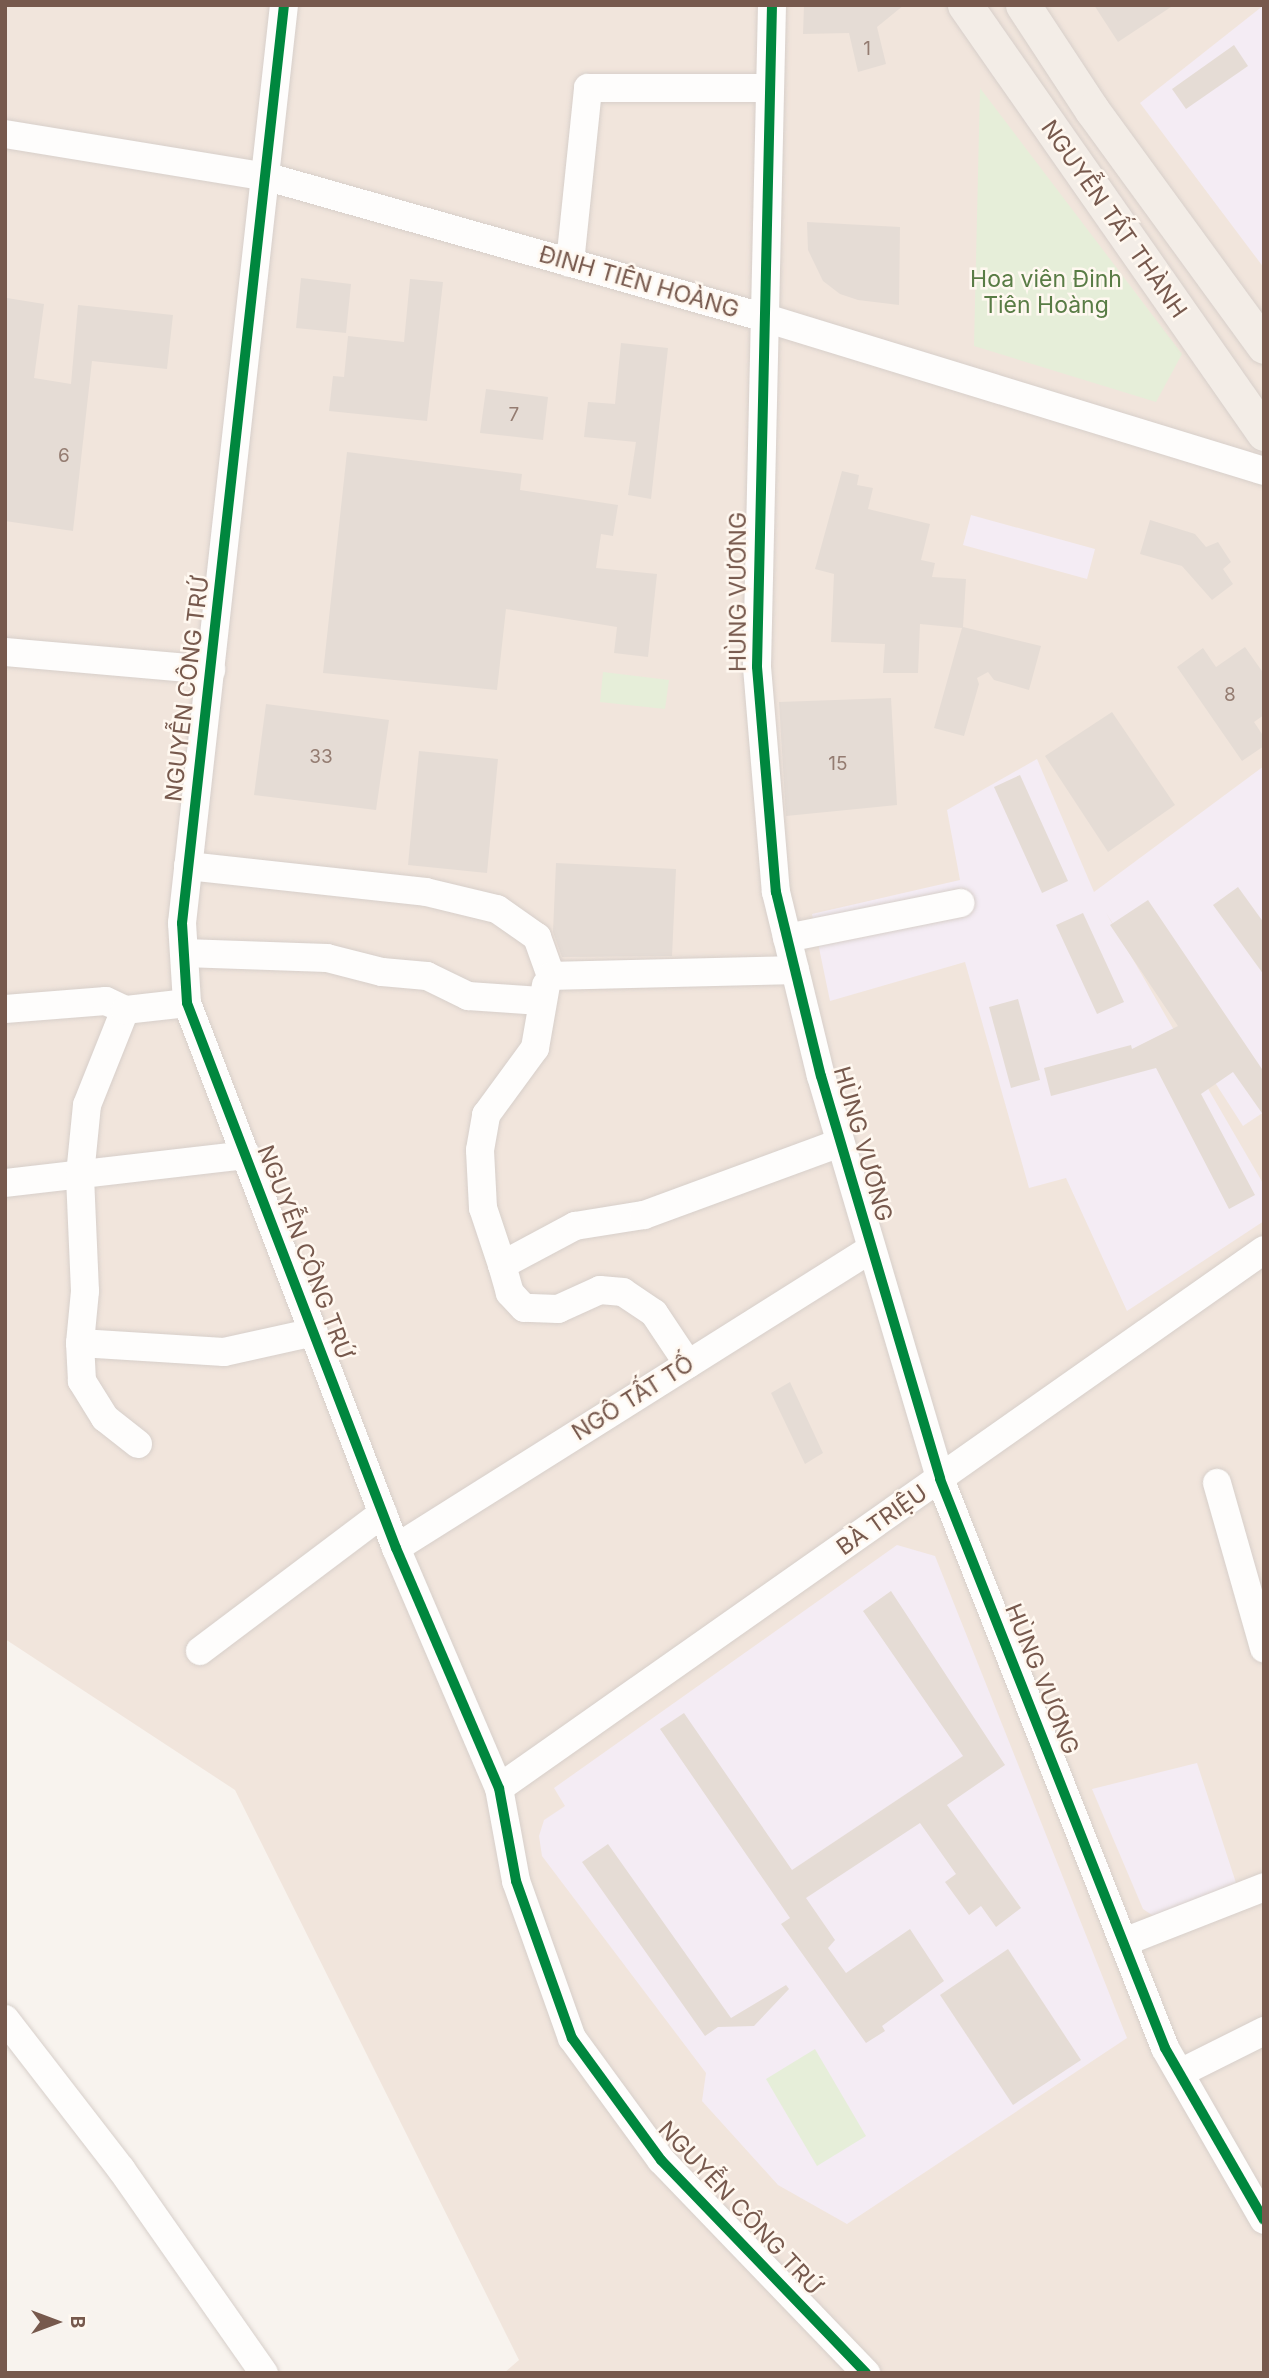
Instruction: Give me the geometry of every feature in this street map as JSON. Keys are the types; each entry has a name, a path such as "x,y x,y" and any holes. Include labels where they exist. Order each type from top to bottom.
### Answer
{"main road":[{"name":"NGUYỄN TẤT THÀNH","path":"965,5 1264,433"},
{"name":"NGUYỄN TẤT THÀNH","path":"1023,5 1092,110 1264,346"}],"street":[{"name":"NGUYỄN CÔNG TRỨ","path":"284,5 268,177 182,923 187,1003 396,1548 499,1788 516,1881 572,2038 661,2160 866,2373"},
{"name":"HÙNG VƯƠNG","path":"772,5 762,317 757,667 776,892 840,1143 940,1479 1124,1942 1180,2073 1263,2218"},
{"path":"570,263 588,88 769,88"},
{"name":"ĐINH TIÊN HOÀNG","path":"5,134 268,177 762,317 1264,471"},
{"path":"5,652 211,670"},
{"path":"188,866 426,892 497,909 537,937 546,989 535,1048 486,1115 480,1150 483,1209 510,1293 524,1308 558,1308 600,1290 623,1292 654,1313 688,1364"},
{"path":"787,938 961,903"},
{"path":"184,953 327,958 382,972 427,976 468,996 795,970"},
{"path":"5,1009 106,1001 125,1010 187,1003"},
{"path":"125,1010 87,1105 80,1175 85,1291 80,1343 82,1381 90,1399 105,1418 138,1444"},
{"path":"502,1265 575,1226 644,1215 840,1143"},
{"path":"5,1183 246,1155"},
{"name":"NGÔ TẤT TỐ","path":"396,1548 871,1249"},
{"name":"BÀ TRIỆU","path":"499,1788 1264,1250"},
{"path":"80,1343 225,1352 314,1332"},
{"path":"1216,1483 1264,1648"},
{"path":"200,1651 383,1513"},
{"path":"1124,1942 1264,1887"},
{"path":"5,2019 121,2169 264,2373"},
{"path":"1180,2073 1264,2031"}],"shaded area":[{"path":"5,5 1264,5 1264,2373 504,2373 519,2360 235,1790 5,1639"},
{"path":"1264,5 1264,268 1140,103"},
{"path":"971,515 1095,549 1087,579 963,545"},
{"path":"1037,759 1094,892 1264,766 1264,1112 1243,1126 1106,913 1264,1185 1264,1221 1127,1311 1066,1178 1029,1188 965,962 830,1001 812,914 960,880 947,810"},
{"path":"897,1545 935,1556 1127,2038 847,2224 778,2185 702,2101 706,2073 542,1856 539,1836 544,1820 565,1806 554,1788"},
{"path":"1197,1763 1237,1886 1155,1917 1143,1909 1092,1789"}],"green space":[{"name":"Hoa viên Đinh Tiên Hoàng","path":"980,88 1182,354 1156,402 974,346"},
{"path":"603,672 669,680 665,709 600,702"},
{"path":"815,2049 866,2136 817,2166 766,2079"}],"building":[{"path":"804,5 904,5 877,27 886,64 858,72 849,33 803,34"},
{"path":"1094,5 1174,5 1118,42"},
{"path":"1234,45 1248,66 1186,109 1172,89"},
{"path":"807,222 900,227 899,305 858,300 840,294 823,281 808,250"},
{"path":"301,278 351,284 346,333 296,328"},
{"path":"410,279 443,282 427,421 329,411 333,376 344,377 348,336 404,342"},
{"path":"7,298 44,304 34,378 71,384 78,305 173,315 167,369 92,361 73,531 5,521"},
{"path":"621,343 668,348 651,499 628,495 636,442 584,437 588,402 615,404"},
{"path":"486,389 548,397 543,440 480,433"},
{"path":"347,452 522,474 520,490 618,505 613,536 601,534 596,568 657,574 648,657 614,653 617,627 506,609 497,690 323,673"},
{"path":"842,471 859,475 857,485 873,488 868,509 930,524 921,560 935,563 932,577 966,579 963,627 1041,646 1029,690 994,680 988,672 977,678 979,684 964,736 934,728 962,628 920,624 918,673 883,673 885,644 831,642 834,574 815,569"},
{"path":"1150,520 1195,534 1206,547 1218,542 1231,562 1223,569 1233,584 1212,600 1182,566 1140,554"},
{"path":"1245,647 1264,674 1264,715 1254,722 1264,737 1264,746 1242,761 1177,667 1203,648 1216,667"},
{"path":"891,698 897,805 786,816 779,702"},
{"path":"266,704 389,720 376,810 254,795"},
{"path":"1112,712 1175,805 1108,852 1045,756"},
{"path":"419,751 498,759 487,873 408,865"},
{"path":"1020,775 1068,881 1042,893 994,787"},
{"path":"556,863 676,869 672,956 562,957 553,932"},
{"path":"1238,887 1264,923 1264,975 1213,905"},
{"path":"1148,900 1264,1072 1264,1116 1233,1072 1201,1094 1255,1195 1229,1209 1156,1068 1051,1096 1044,1068 1131,1045 1132,1049 1178,1026 1110,925"},
{"path":"1083,913 1124,1002 1097,1014 1056,925"},
{"path":"1018,999 1040,1080 1011,1088 989,1007"},
{"path":"790,1382 823,1453 805,1464 771,1393"},
{"path":"891,1591 1005,1765 947,1805 1021,1908 996,1927 981,1906 969,1915 945,1882 956,1874 920,1823 806,1898 835,1940 828,1948 846,1973 910,1929 944,1981 882,2026 885,2031 866,2043 781,1924 790,1918 660,1729 684,1713 792,1870 963,1756 863,1611"},
{"path":"608,1844 731,2018 786,1985 789,1989 754,2026 718,2027 705,2036 582,1862"},
{"path":"1008,1949 1081,2060 1013,2105 940,1995"}],"cycle path":[{"path":"284,5 182,923 187,1003 396,1548 499,1788 516,1881 572,2038 661,2160 866,2373"},
{"path":"772,5 757,667 776,892 821,1076 940,1479 1165,2048 1264,2220"}]}
